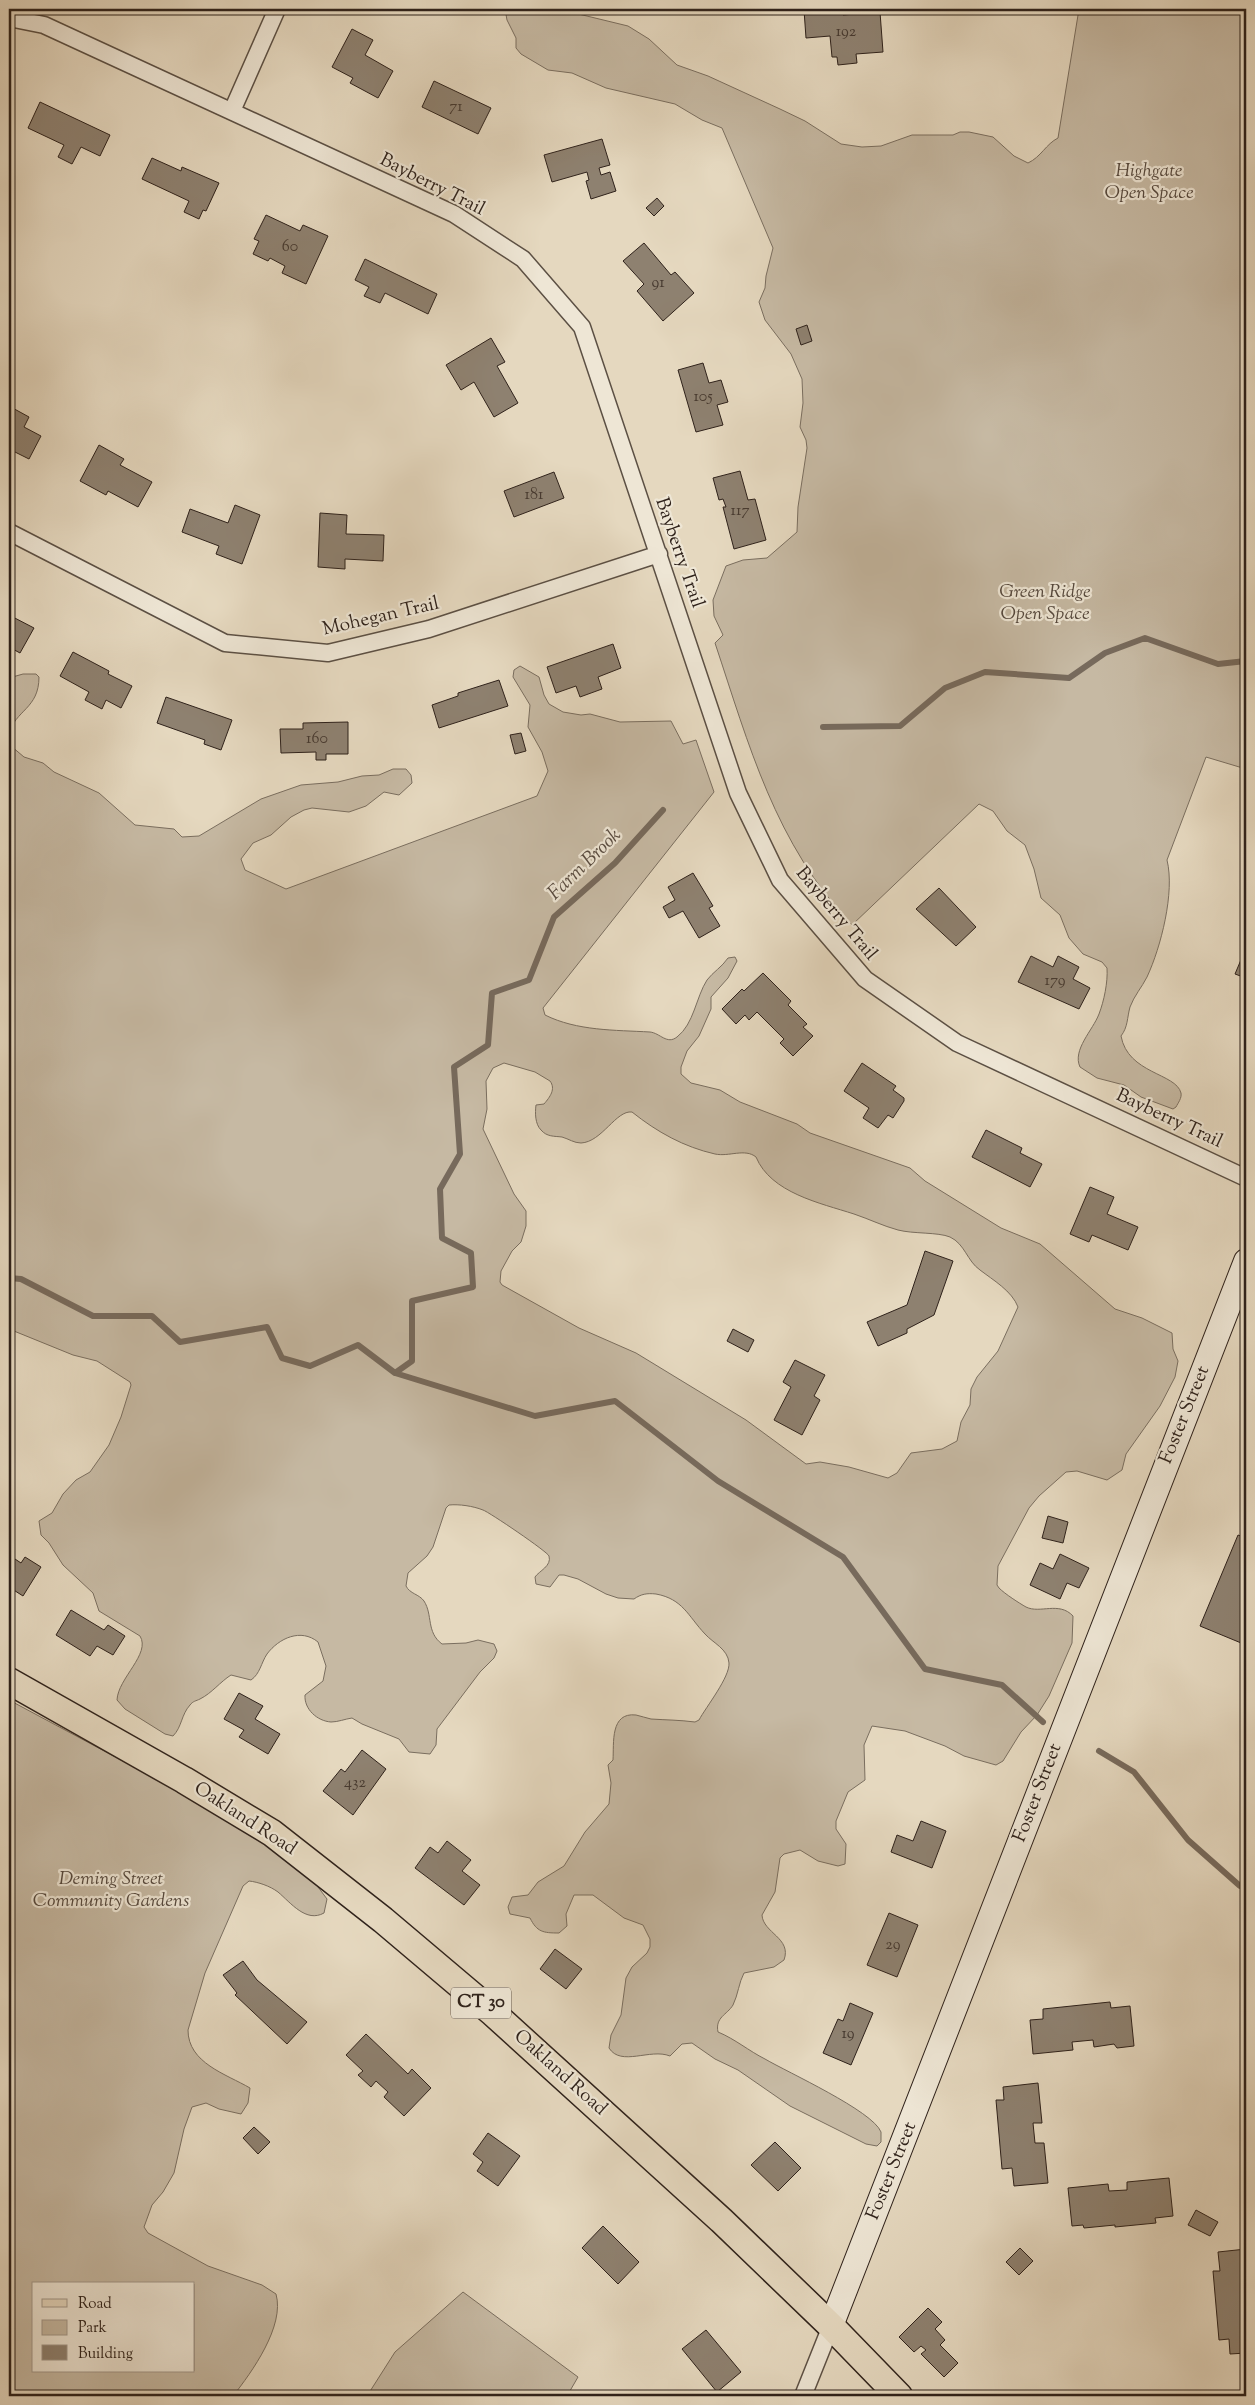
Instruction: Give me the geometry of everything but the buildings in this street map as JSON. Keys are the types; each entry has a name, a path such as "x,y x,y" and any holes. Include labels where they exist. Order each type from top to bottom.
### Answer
{"main road":[{"name":"Oakland Road","path":"9,1681 184,1780 272,1833 376,1914 580,2090 721,2220 831,2326 899,2396"}],"street":[{"path":"232,111 277,9"},
{"name":"Bayberry Trail","path":"9,18 44,25 454,214 523,258 582,327 738,793 780,880 865,980 957,1043 1246,1178"},
{"name":"Mohegan Trail","path":"9,532 225,643 328,653 429,629 659,554"},
{"name":"Foster Street","path":"831,2326 1246,1261"},
{"path":"803,2396 831,2326"}],"green space":[{"name":"Green Ridge Open Space","path":"505,9 558,9 628,26 649,39 677,65 708,76 805,121 841,144 862,147 881,146 912,135 953,135 960,132 969,132 993,137 1014,156 1028,163 1058,138 1079,9 1246,9 1246,769 1206,757 1167,860 1169,873 1168,903 1162,935 1147,977 1130,1007 1126,1026 1121,1036 1125,1049 1133,1058 1177,1086 1181,1097 1173,1109 1141,1097 1124,1085 1097,1078 1080,1067 1078,1060 1081,1047 1099,1014 1102,1003 1107,968 1102,962 1083,954 1069,938 1060,915 1041,898 1034,869 1025,845 1007,831 993,811 979,804 852,925 825,894 803,861 767,792 715,643 723,635 714,616 713,600 726,566 743,560 767,558 797,532 798,507 807,448 806,440 800,427 803,403 802,379 791,354 765,320 759,302 765,288 773,248 722,128 702,120 675,104 606,88 572,73 548,70 521,54 516,48 516,38 507,20"},
{"path":"520,666 539,677 544,695 549,704 563,712 581,715 590,714 620,722 671,721 683,744 696,740 714,792 543,1008 545,1015 583,1027 650,1032 670,1040 683,1032 707,980 728,958 735,957 737,961 728,978 711,997 711,1009 699,1036 687,1051 681,1067 681,1074 691,1083 720,1090 740,1102 797,1124 810,1133 910,1168 925,1181 1001,1228 1040,1244 1115,1309 1142,1318 1172,1333 1173,1349 1178,1361 1175,1377 1160,1406 1126,1454 1122,1470 1107,1480 1077,1471 1066,1472 1039,1496 1029,1508 998,1566 997,1585 1016,1601 1031,1609 1062,1609 1073,1616 1072,1643 1049,1696 1037,1715 1021,1732 1003,1761 996,1765 964,1756 945,1746 905,1731 872,1726 864,1745 865,1780 848,1792 836,1821 836,1829 846,1844 845,1864 838,1866 818,1861 800,1850 784,1854 780,1858 775,1892 762,1915 767,1927 784,1946 784,1960 774,1967 744,1973 733,2005 718,2023 718,2032 847,2103 875,2123 881,2132 881,2142 877,2146 866,2144 790,2106 738,2070 715,2059 692,2043 682,2044 670,2056 654,2054 628,2057 614,2053 609,2048 611,2035 621,2015 626,1978 632,1967 647,1953 650,1947 650,1939 643,1925 624,1918 593,1895 574,1895 566,1914 567,1926 559,1933 541,1931 530,1918 510,1914 508,1907 512,1897 528,1895 538,1882 564,1866 585,1832 609,1804 611,1783 608,1765 613,1760 615,1730 622,1718 628,1715 636,1715 651,1719 695,1722 699,1720 722,1684 729,1663 726,1654 705,1634 679,1604 665,1596 656,1594 644,1594 634,1599 618,1598 606,1594 578,1579 564,1575 559,1575 550,1587 536,1584 535,1577 549,1563 549,1556 546,1553 518,1532 483,1510 475,1507 449,1505 446,1508 433,1547 427,1556 408,1573 406,1586 424,1601 434,1634 442,1644 466,1643 478,1640 494,1644 497,1651 494,1658 480,1672 437,1729 436,1745 430,1754 409,1752 399,1739 352,1718 331,1722 316,1717 307,1705 305,1695 323,1681 326,1666 318,1642 298,1635 284,1639 272,1648 251,1680 231,1675 208,1694 192,1703 173,1736 165,1734 125,1709 117,1700 123,1683 141,1650 140,1636 99,1611 93,1593 63,1565 49,1543 41,1535 39,1521 52,1513 63,1494 76,1480 90,1472 109,1445 121,1417 131,1385 130,1382 97,1361 73,1355 9,1329 9,739 11,746 24,757 43,763 54,772 99,793 135,825 174,829 182,837 199,836 261,799 301,785 338,782 362,776 379,775 393,769 406,769 411,775 412,783 399,795 384,792 366,806 349,812 312,808 304,810 291,817 271,835 253,843 241,859 245,870 286,889 537,796 548,771 542,752 528,727 530,705 513,677 514,670","holes":["504,1063 535,1072 552,1084 552,1093 544,1104 536,1105 536,1118 539,1128 548,1135 562,1137 578,1143 589,1141 620,1116 632,1112 661,1132 692,1147 720,1155 752,1154 773,1180 812,1201 887,1227 911,1232 939,1234 955,1240 976,1266 1007,1291 1018,1307 998,1351 977,1377 971,1389 970,1405 961,1422 957,1441 942,1449 911,1453 897,1473 888,1478 849,1467 820,1462 806,1464 746,1420 636,1353 579,1328 502,1285 500,1282 501,1271 512,1251 521,1242 526,1226 526,1211 514,1194 483,1129 487,1109 486,1081 493,1068"]},
{"path":"23,674 36,674 39,677 38,688 31,703 16,719 9,734 9,678"},
{"name":"Deming Street Community Gardens","path":"9,1700 263,1836 312,1879 327,1899 324,1913 311,1915 299,1910 268,1886 249,1881 243,1886 205,1973 188,2030 194,2051 201,2059 220,2072 250,2088 248,2103 241,2114 219,2109 206,2103 192,2107 184,2129 174,2173 163,2192 152,2205 144,2227 148,2233 208,2266 262,2285 276,2294 278,2307 271,2334 257,2362 233,2396 9,2396"},
{"path":"463,2292 578,2377 567,2396 367,2396 395,2352"}],"waterway":[{"name":"Farm Brook","path":"823,727 900,726 945,688 985,672 1069,678 1105,653 1145,638 1218,664 1246,661"},
{"name":"Farm Brook","path":"9,1278 21,1279 93,1316 152,1316 180,1342 267,1327 282,1358 310,1366 358,1345 395,1373 412,1361 412,1301 473,1287 471,1253 442,1238 440,1189 460,1154 454,1067 488,1045 492,993 529,980 554,917 615,863 663,810"},
{"path":"395,1373 535,1416 615,1401 718,1481 843,1557 925,1669 1002,1685 1043,1722"},
{"path":"1099,1751 1134,1772 1188,1840 1240,1886 1246,1888"}],"park label":[{"name":"Highgate Open Space","path":"1149,182"}]}
